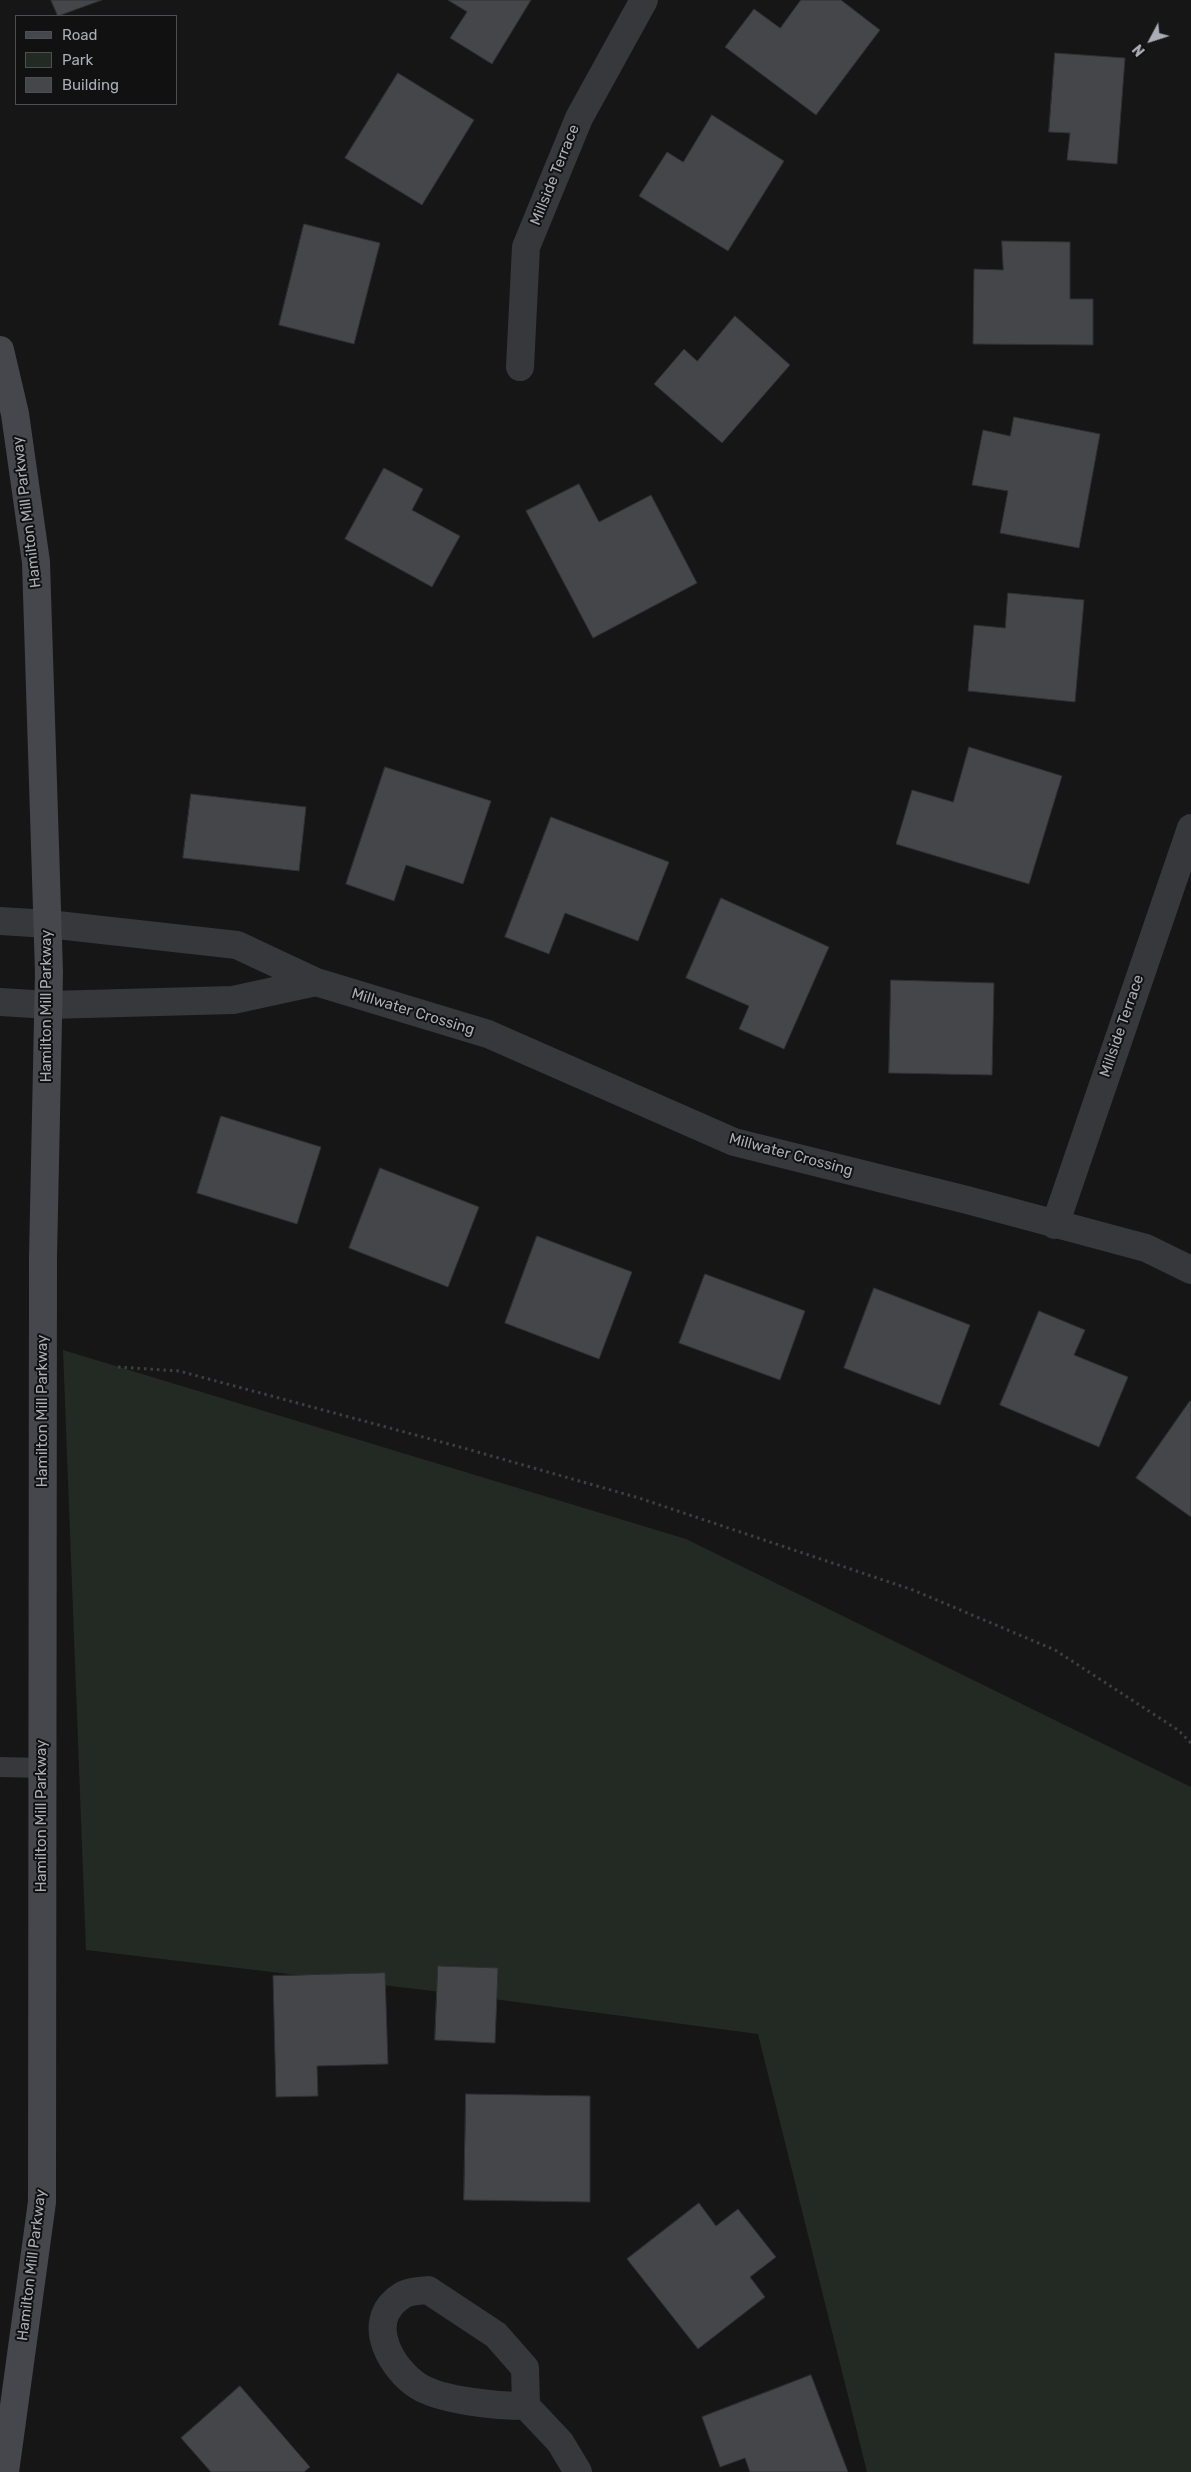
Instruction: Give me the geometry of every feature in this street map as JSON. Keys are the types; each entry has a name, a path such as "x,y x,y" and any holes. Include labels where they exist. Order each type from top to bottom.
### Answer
{"street":[{"name":"Millside Terrace","path":"520,367 526,247 579,118 644,0"},
{"name":"Hamilton Mill Parkway","path":"0,350 16,414 36,562 49,1005 43,1257 42,2202 5,2472"},
{"name":"Millside Terrace","path":"1055,1225 1191,828"},
{"name":"Millwater Crossing","path":"0,922 48,924 237,945 316,982 488,1034 734,1142 967,1200 1146,1248 1191,1270"},
{"name":"Millwater Crossing","path":"0,1002 49,1005 233,1000 316,982"},
{"path":"526,2406 500,2406 447,2397 419,2386 386,2350 382,2332 383,2319 388,2307 404,2294 428,2290 496,2334 525,2368 526,2406 560,2442 578,2472"}],"lane":[{"path":"0,1767 42,1768"}],"path":[{"path":"118,1368 179,1371 469,1450 639,1498 913,1590 1055,1650 1178,1730 1191,1743"}],"green space":[{"path":"63,1350 686,1539 1191,1787 1191,2472 867,2472 758,2034 433,1991 86,1950"}],"building":[{"path":"51,0 102,0 61,15 58,15"},
{"path":"448,0 531,0 492,64 450,38 467,12"},
{"path":"801,0 841,0 880,30 816,115 725,47 754,9 780,28"},
{"path":"1055,53 1125,58 1117,164 1067,160 1070,133 1049,132"},
{"path":"398,73 474,120 422,205 345,158"},
{"path":"712,115 784,161 728,251 639,196 667,152 683,162"},
{"path":"304,224 380,243 354,344 279,325"},
{"path":"1002,241 1070,242 1070,299 1093,299 1093,345 973,344 974,269 1003,270"},
{"path":"735,316 790,365 722,443 654,384 684,349 697,361"},
{"path":"1014,417 1100,434 1079,548 1000,533 1008,491 972,485 983,430 1010,436"},
{"path":"384,468 423,489 412,510 460,536 432,587 345,539"},
{"path":"579,484 599,522 651,495 697,583 593,638 526,511"},
{"path":"1008,593 1084,600 1075,702 968,691 974,625 1005,628"},
{"path":"969,747 1062,776 1029,884 896,844 912,790 953,802"},
{"path":"385,767 491,801 463,884 406,865 394,901 346,884"},
{"path":"191,794 306,807 299,871 183,858"},
{"path":"551,817 669,862 638,941 565,913 549,954 505,937"},
{"path":"721,898 829,947 784,1049 739,1029 749,1006 686,978"},
{"path":"891,980 994,983 992,1075 889,1073"},
{"path":"221,1116 321,1147 297,1224 197,1193"},
{"path":"380,1168 479,1207 448,1287 349,1248"},
{"path":"537,1236 632,1272 599,1359 505,1323"},
{"path":"705,1274 805,1311 780,1380 679,1343"},
{"path":"874,1288 970,1325 940,1405 844,1368"},
{"path":"1039,1311 1085,1330 1074,1355 1128,1377 1099,1447 1000,1405"},
{"path":"1191,1402 1191,1517 1136,1478"},
{"path":"438,1966 498,1968 495,2043 435,2040"},
{"path":"385,1973 388,2064 317,2066 318,2096 276,2097 273,1976"},
{"path":"466,2094 590,2096 590,2202 464,2200"},
{"path":"699,2203 716,2226 738,2209 776,2257 750,2277 765,2297 698,2349 627,2259"},
{"path":"811,2375 848,2472 750,2472 745,2458 720,2467 702,2417"},
{"path":"240,2386 310,2467 304,2472 211,2472 181,2438"}]}
